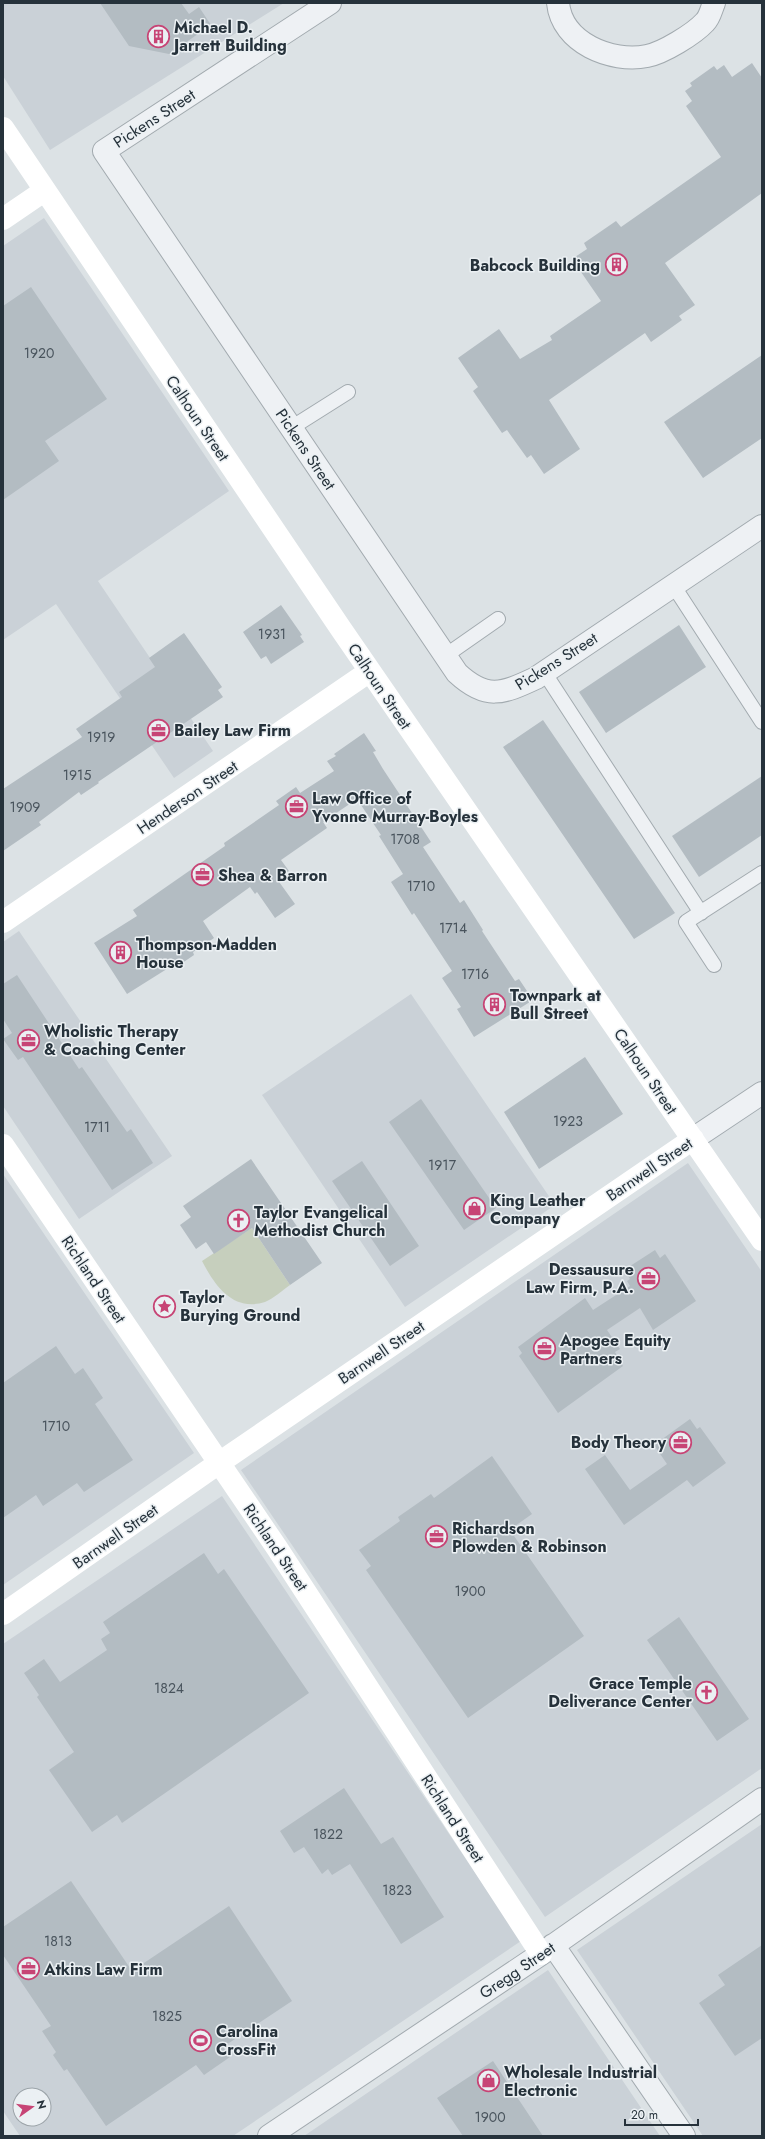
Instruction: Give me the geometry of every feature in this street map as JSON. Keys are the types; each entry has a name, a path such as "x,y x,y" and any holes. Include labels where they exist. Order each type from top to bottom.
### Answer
{"street":[{"name":"Pickens Street","path":"330,3 104,151 457,673 479,690 494,693 506,692 520,686 544,672 673,586 759,534"},
{"path":"558,3 559,13 571,33 584,45 610,54 630,57 648,56 686,36 705,22 714,3"},
{"name":"Calhoun Street","path":"3,128 44,191 370,671 762,1240"},
{"path":"3,219 44,191"},
{"name":"Henderson Street","path":"3,922 370,671"},
{"name":"Barnwell Street","path":"3,1614 219,1463 692,1139 762,1093"},
{"name":"Richland Street","path":"3,1145 219,1463 394,1726 547,1950 684,2136"},
{"name":"Gregg Street","path":"269,2136 547,1950 762,1799"}],"lane":[{"path":"291,428 348,392"},
{"path":"673,586 762,722"},
{"path":"446,656 498,619"},
{"path":"544,672 701,913"},
{"path":"714,965 686,922 762,873"}],"shaded area":[{"path":"3,3 284,3 50,150 3,76"},
{"path":"44,218 229,491 98,581 213,751 174,778 56,604 3,640 3,246"},
{"path":"19,931 172,1156 79,1219 3,1106 3,942"},
{"path":"411,994 555,1205 405,1307 262,1095"},
{"path":"688,1163 762,1272 762,1768 545,1917 241,1470"},
{"path":"3,1174 194,1453 3,1585"},
{"path":"222,1496 521,1941 233,2136 20,2136 14,2127 52,2127 52,2087 12,2087 12,2124 3,2111 3,1644"},
{"path":"762,1824 762,2136 703,2136 577,1950"},
{"path":"548,1970 660,2136 304,2136"}],"green space":[{"path":"252,1228 290,1285 268,1301 254,1304 243,1303 226,1295 219,1288 202,1261"}],"building":[{"name":"Michael D. Jarrett Building","path":"100,3 181,3 189,14 199,7 211,25 169,54 129,46"},
{"name":"Babcock Building","path":"752,63 762,78 762,193 665,263 695,305 679,316 682,320 651,342 645,333 549,400 580,449 544,474 531,455 527,458 507,430 502,433 473,391 478,387 458,358 499,329 520,359 552,340 550,336 601,301 572,259 587,249 584,243 616,221 621,227 721,157 686,106 692,101 685,91 692,86 690,83 714,66 717,70 724,65 732,77"},
{"path":"31,287 107,399 45,441 59,461 3,500 3,306"},
{"path":"762,355 762,438 703,478 664,422"},
{"path":"281,605 302,635 300,636 304,642 271,664 266,656 261,659 243,632"},
{"path":"679,625 706,667 606,733 579,692"},
{"path":"184,633 222,687 218,690 223,697 81,795 79,792 39,822 41,825 3,851 3,789 82,737 76,729 122,697 119,692 155,667 149,658"},
{"path":"543,720 675,913 634,939 503,747"},
{"path":"364,733 376,751 373,752 383,769 431,842 423,847 460,903 464,900 483,930 482,931 515,981 519,979 533,1000 474,1037 457,1009 461,1007 442,978 452,971 414,913 412,915 391,882 403,874 379,836 381,835 357,799 323,822 327,828 281,860 289,871 277,879 295,904 275,918 257,892 255,894 250,887 203,921 214,938 193,952 194,955 172,970 170,967 127,994 94,943 137,916 133,910 225,846 224,843 279,805 276,801 296,787 300,793 334,771 327,761 336,756 334,754"},
{"path":"762,776 762,835 699,877 672,836"},
{"path":"17,975 79,1069 82,1067 127,1132 131,1129 153,1163 112,1190 23,1057 18,1060 3,1039 12,1033 3,1019 3,984"},
{"path":"585,1057 623,1114 539,1169 504,1112"},
{"path":"421,1099 496,1208 464,1230 389,1122"},
{"name":"Taylor Evangelical Methodist Church","path":"251,1159 322,1263 290,1285 252,1228 214,1254 206,1242 196,1249 180,1225 191,1217 183,1206"},
{"path":"362,1161 419,1246 390,1266 332,1181"},
{"path":"655,1250 660,1258 665,1254 696,1301 653,1330 640,1308 607,1330 620,1349 615,1352 623,1366 558,1413 519,1356 522,1353 518,1347 585,1298 593,1310 630,1286 627,1281 630,1279 624,1270"},
{"path":"56,1346 75,1374 83,1368 103,1398 95,1404 133,1460 84,1492 77,1483 43,1506 36,1495 3,1518 3,1383"},
{"path":"690,1419 697,1429 700,1427 726,1463 693,1487 687,1480 624,1525 585,1469 605,1455 630,1490 667,1464 654,1445"},
{"path":"492,1456 532,1514 515,1526 519,1532 514,1536 584,1636 468,1718 366,1570 371,1566 359,1550 400,1521 398,1517 431,1494 434,1498"},
{"path":"204,1553 218,1574 224,1569 309,1693 122,1823 117,1815 92,1832 49,1770 74,1752 37,1697 39,1695 24,1673 44,1659 60,1682 107,1650 101,1639 110,1633 103,1622"},
{"name":"Grace Temple Deliverance Center","path":"679,1617 749,1719 717,1741 647,1640"},
{"path":"344,1788 381,1844 393,1837 444,1917 401,1944 350,1864 332,1875 328,1869 322,1874 304,1847 294,1853 280,1831"},
{"path":"71,1881 132,1971 229,1906 292,2001 223,2047 230,2057 204,2075 196,2065 106,2126 67,2069 64,2071 53,2055 56,2052 42,2031 51,2026 3,1955 3,1927"},
{"path":"762,1945 762,2038 735,2056 699,2003 725,1985 718,1975"},
{"path":"493,2061 543,2136 463,2136 437,2098"}],"place":[{"name":"Michael D. Jarrett Building","path":"159,36"},
{"name":"Babcock Building","path":"616,265"},
{"name":"Bailey Law Firm","path":"158,730"},
{"name":"Law Office of Yvonne Murray-Boyles","path":"296,807"},
{"name":"Shea & Barron","path":"202,875"},
{"name":"Thompson-Madden House","path":"121,953"},
{"name":"Townpark at Bull Street","path":"495,1004"},
{"name":"Wholistic Therapy & Coaching Center","path":"28,1040"},
{"name":"King Leather Company","path":"474,1209"},
{"name":"Taylor Evangelical Methodist Church","path":"239,1221"},
{"name":"Dessausure Law Firm, P.A.","path":"649,1278"},
{"name":"Taylor Burying Ground","path":"165,1306"},
{"name":"Apogee Equity Partners","path":"545,1349"},
{"name":"Body Theory","path":"681,1442"},
{"name":"Richardson Plowden & Robinson","path":"437,1537"},
{"name":"Grace Temple Deliverance Center","path":"707,1692"},
{"name":"Atkins Law Firm","path":"29,1969"},
{"name":"Carolina CrossFit","path":"200,2040"},
{"name":"Wholesale Industrial Electronic","path":"489,2081"}]}
